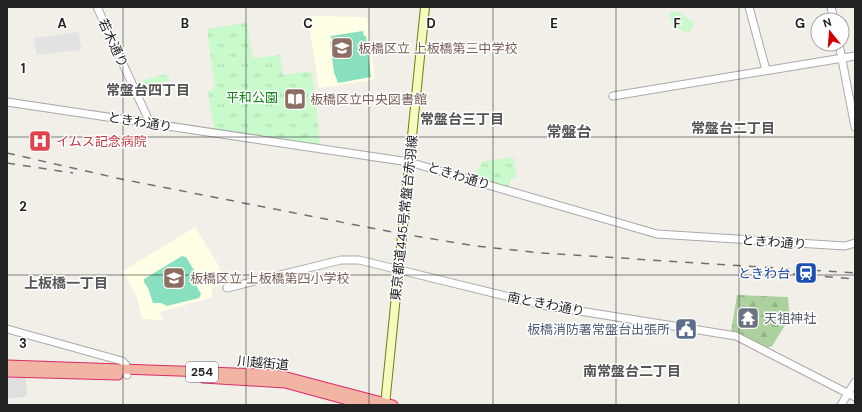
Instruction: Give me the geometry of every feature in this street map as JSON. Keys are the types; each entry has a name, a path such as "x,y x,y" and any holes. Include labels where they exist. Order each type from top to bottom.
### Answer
{"highway":[{"name":"川越街道","path":"7,365 285,383 366,405"},
{"name":"川越街道","path":"7,372 127,372 283,376 387,404"}],"main road":[{"name":"東京都道445号常盤台赤羽線","path":"387,404 398,270 425,7"}],"street":[{"name":"若木通り","path":"96,7 150,123"},
{"path":"749,7 766,70"},
{"path":"840,52 855,127"},
{"path":"613,96 855,56"},
{"name":"ときわ通り","path":"7,102 409,162 657,234 837,246 848,245 855,242"},
{"name":"南ときわ通り","path":"227,288 341,260 359,260 542,305 736,336 855,397"},
{"path":"7,329 125,362 127,372"},
{"path":"841,405 855,382"}],"shaded area":[{"name":"板橋区立 上板橋第三中学校","path":"310,16 367,18 375,78 372,80 319,88 308,18"},
{"path":"79,32 81,50 37,55 34,38"},
{"name":"板橋区立 上板橋第四小学校","path":"195,227 219,266 223,284 211,289 213,297 160,312 163,320 142,318 137,298 123,271"},
{"path":"7,377 26,378 27,395 25,397 7,398"}],"green space":[{"path":"669,13 680,13 694,23 689,33 672,26"},
{"name":"平和公園","path":"245,23 247,24 253,58 280,55 283,75 312,71 320,143 318,145 216,130 214,128 208,91 215,88 207,31 208,29"},
{"path":"363,31 364,36 366,36 371,77 338,83 334,72 330,42 332,42 331,36"},
{"path":"167,74 170,80 143,92 138,82"},
{"path":"513,157 517,179 511,178 508,187 475,177 481,162"},
{"path":"182,256 186,257 201,282 196,285 201,294 199,298 167,306 161,303 153,303 144,279"},
{"path":"737,295 788,297 789,311 793,313 772,346 767,348 731,332"}],"railway":[{"path":"7,153 121,179 402,234 476,246 541,253 855,273"},
{"path":"7,163 73,173"},
{"path":"793,274 855,279"}],"place":[{"name":"板橋区立 上板橋第三中学校","path":"342,48"},
{"name":"板橋区立中央図書館","path":"295,99"},
{"name":"イムス記念病院","path":"40,141"},
{"name":"ときわ台","path":"806,273"},
{"name":"板橋区立 上板橋第四小学校","path":"174,278"},
{"name":"天祖神社","path":"748,318"},
{"name":"板橋消防署常盤台出張所","path":"686,329"}],"district":[{"name":"常盤台四丁目","path":"148,90"},
{"name":"常盤台三丁目","path":"462,119"},
{"name":"常盤台二丁目","path":"733,128"},
{"name":"常盤台","path":"569,132"},
{"name":"上板橋一丁目","path":"66,283"},
{"name":"南常盤台二丁目","path":"632,371"}]}
